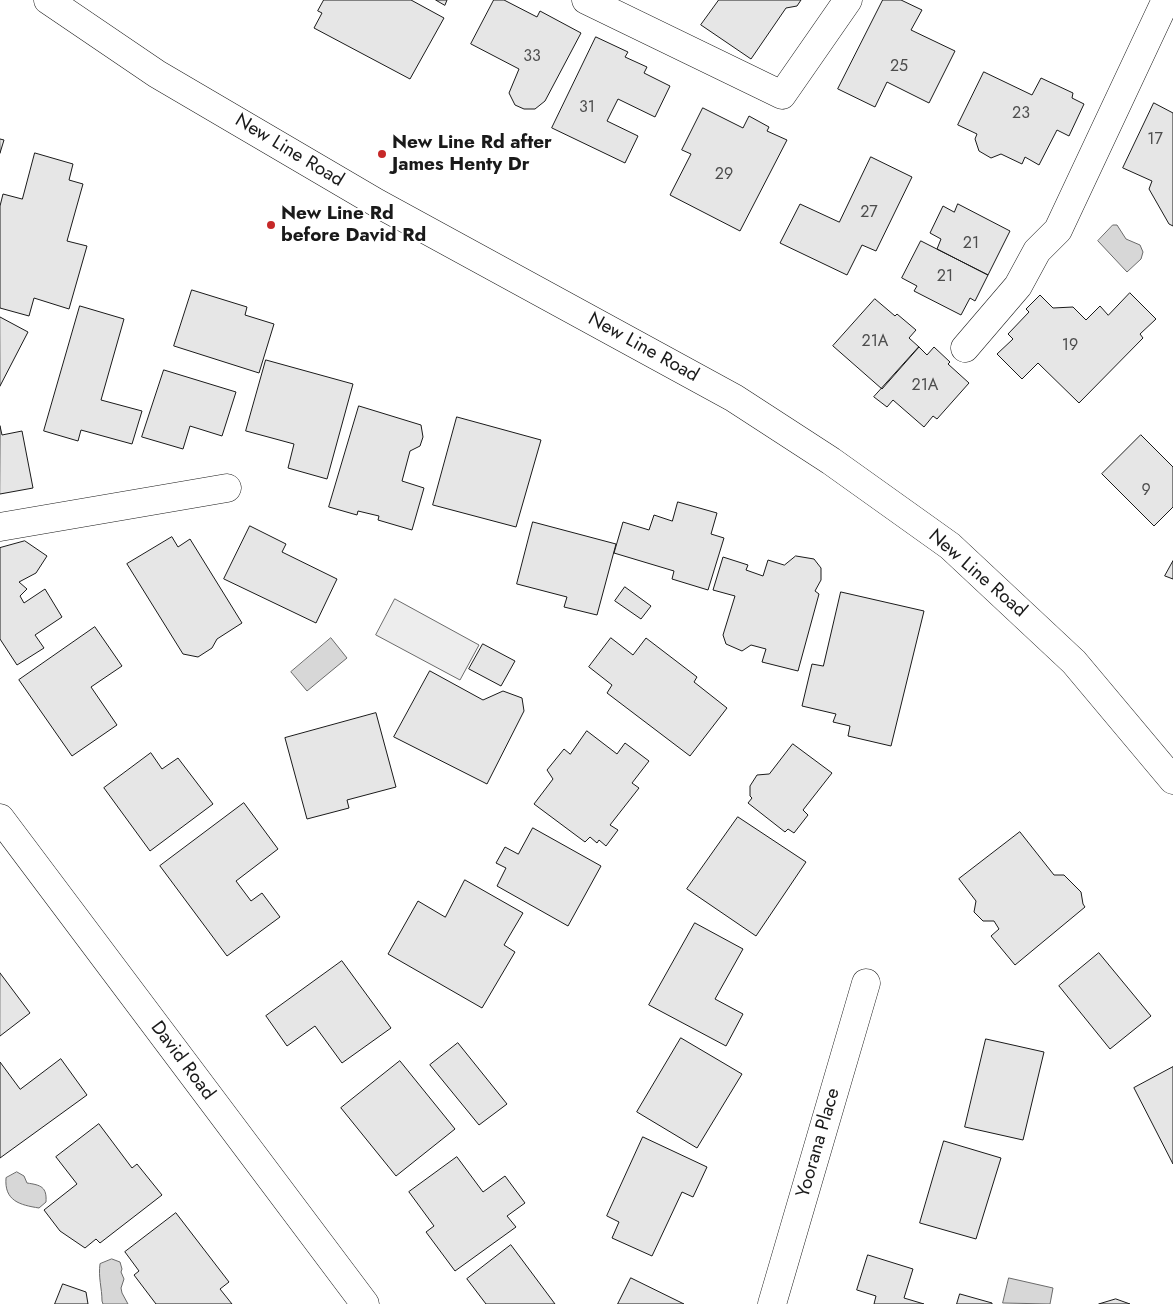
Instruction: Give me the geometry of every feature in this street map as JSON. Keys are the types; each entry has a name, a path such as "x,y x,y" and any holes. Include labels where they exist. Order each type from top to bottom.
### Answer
{"main road":[{"name":"New Line Road","path":"48,0 157,74 377,203 734,398 831,461 950,546 1074,662 1173,780"},
{"path":"586,0 782,95 848,0"},
{"path":"965,348 1018,286 1037,251 1058,230 1165,4"},
{"path":"0,527 227,488"},
{"name":"David Road","path":"0,818 365,1304"},
{"name":"Yoorana Place","path":"772,1304 866,983"}],"shaded area":[{"path":"1113,225 1117,225 1126,239 1140,245 1143,252 1141,259 1127,272 1098,241"},
{"path":"395,599 479,645 460,680 376,635"},
{"path":"331,638 347,658 307,691 291,672"},
{"path":"17,1172 24,1176 27,1183 39,1186 44,1190 46,1202 39,1208 20,1203 11,1197 6,1186 6,1178"},
{"path":"112,1259 120,1262 124,1279 121,1288 128,1304 103,1304 100,1264"},
{"path":"1009,1278 1053,1288 1050,1304 1003,1303"}],"building":[{"path":"324,0 411,0 444,18 410,79 314,28 322,13 318,11"},
{"path":"436,0 447,0 445,5"},
{"path":"494,0 504,0 537,17 540,11 581,33 545,101 535,109 524,109 515,105 509,93 519,69 471,44"},
{"path":"719,0 801,0 797,6 786,8 751,59 701,25"},
{"path":"883,0 901,0 922,10 911,30 955,51 929,103 887,82 875,107 838,89"},
{"path":"596,37 628,52 625,57 647,67 644,73 670,86 655,117 618,99 607,121 638,136 625,163 552,128"},
{"path":"984,72 1032,95 1041,78 1073,93 1072,98 1084,104 1069,136 1057,130 1039,165 1025,157 1022,164 1001,154 991,158 979,151 975,139 977,134 958,125"},
{"path":"1154,103 1173,113 1173,226 1169,224 1149,189 1152,181 1123,168"},
{"path":"703,108 743,128 749,116 769,127 767,131 787,140 740,231 670,195 691,154 682,150"},
{"path":"0,139 4,140 0,153"},
{"path":"35,153 73,164 69,180 83,184 67,241 87,246 69,309 34,298 29,316 0,308 0,206 3,194 22,199"},
{"path":"871,157 912,177 876,251 862,245 847,275 780,243 800,204 839,222"},
{"path":"958,204 1010,231 988,275 937,249 941,239 930,233 943,206 954,212"},
{"path":"921,241 988,275 975,301 970,298 961,315 914,291 917,286 902,278"},
{"path":"192,290 247,307 245,315 274,324 259,373 174,346"},
{"path":"1130,293 1156,319 1140,334 1143,338 1079,403 1038,363 1022,379 997,354 1013,339 1008,334 1029,312 1026,309 1040,295 1053,308 1073,307 1086,320 1100,306 1108,315"},
{"path":"875,299 916,330 909,338 919,347 882,389 833,346"},
{"path":"80,306 124,319 101,400 142,411 132,444 81,430 78,441 44,431"},
{"path":"0,317 28,332 0,386"},
{"path":"919,347 927,355 934,347 950,362 948,364 969,383 937,419 933,416 924,427 893,400 887,407 874,397"},
{"path":"266,360 353,384 327,479 288,468 294,444 246,431"},
{"path":"164,370 236,392 222,436 190,426 183,449 142,437"},
{"path":"359,406 421,425 423,437 420,446 410,451 402,481 424,488 412,530 378,520 379,516 358,511 357,515 329,507"},
{"path":"457,417 541,440 516,527 433,505"},
{"path":"0,426 2,435 22,431 33,488 0,494"},
{"path":"1141,435 1173,467 1173,507 1154,526 1102,474"},
{"path":"678,502 717,513 711,534 724,538 708,590 672,579 674,571 614,553 623,522 649,530 654,515 672,521"},
{"path":"533,522 616,544 597,615 564,607 567,597 517,584"},
{"path":"250,526 286,544 282,552 337,579 316,623 224,579"},
{"path":"172,537 178,547 190,539 242,623 217,639 212,648 198,657 183,654 127,564"},
{"path":"25,541 47,556 36,573 19,582 27,589 20,596 24,603 45,589 62,617 35,635 44,648 17,665 0,639 0,548"},
{"path":"796,556 814,559 821,568 821,580 815,591 819,594 798,671 762,662 766,649 751,645 742,651 726,644 723,635 735,596 713,590 723,557 748,565 746,570 763,576 768,560 784,565"},
{"path":"1173,561 1173,579 1165,576"},
{"path":"625,587 651,606 641,619 615,601"},
{"path":"841,592 924,611 891,746 848,736 850,726 833,722 836,714 802,706 812,664 823,666"},
{"path":"95,627 122,666 91,687 117,725 72,756 19,680"},
{"path":"611,638 633,655 646,638 697,677 694,682 727,708 690,756 607,693 612,685 589,667"},
{"path":"483,644 515,661 501,686 469,669"},
{"path":"430,671 483,700 503,691 522,698 524,711 487,784 394,737"},
{"path":"376,713 396,787 347,800 349,808 307,819 285,738"},
{"path":"587,731 617,754 625,743 649,761 632,783 639,788 610,825 618,830 606,846 599,840 597,843 590,837 585,842 534,804 553,779 547,770 564,749 570,754"},
{"path":"793,744 832,773 803,810 808,815 794,833 788,829 785,832 748,803 752,798 750,796 750,786 757,775 769,774"},
{"path":"151,753 162,769 178,758 213,804 150,851 104,788"},
{"path":"244,803 278,849 236,881 251,901 262,893 280,917 227,956 160,866"},
{"path":"738,817 806,862 756,936 687,889"},
{"path":"533,828 601,866 568,926 497,886 506,868 496,863 505,847 518,854"},
{"path":"1020,832 1054,875 1064,875 1081,892 1085,907 1015,965 991,936 999,929 994,921 983,921 974,912 976,901 959,879"},
{"path":"465,880 523,913 504,945 515,952 482,1008 388,954 418,901 445,917"},
{"path":"695,923 743,949 715,999 743,1014 726,1046 649,1005"},
{"path":"1099,953 1151,1016 1110,1049 1059,986"},
{"path":"342,961 391,1028 342,1063 315,1026 287,1046 266,1016"},
{"path":"0,973 30,1013 0,1036"},
{"path":"681,1038 742,1074 697,1148 637,1112"},
{"path":"986,1039 1044,1052 1023,1140 965,1127"},
{"path":"458,1043 507,1104 479,1125 430,1065"},
{"path":"61,1059 87,1095 0,1158 0,1062 20,1089"},
{"path":"400,1061 455,1129 396,1176 341,1108"},
{"path":"1173,1067 1173,1164 1134,1088"},
{"path":"99,1124 132,1168 137,1164 162,1195 100,1243 96,1239 85,1248 60,1231 44,1210 77,1184 56,1157"},
{"path":"643,1137 707,1167 693,1197 682,1192 652,1256 612,1238 619,1222 607,1216"},
{"path":"944,1141 1001,1158 976,1239 920,1223"},
{"path":"457,1157 483,1192 505,1176 525,1203 507,1216 516,1227 455,1271 426,1232 434,1226 409,1192"},
{"path":"176,1213 229,1282 220,1289 232,1304 156,1304 134,1275 139,1271 125,1252"},
{"path":"511,1245 555,1304 486,1304 467,1279"},
{"path":"868,1255 913,1269 904,1298 924,1304 874,1304 876,1296 857,1290"},
{"path":"631,1278 684,1304 618,1304"},
{"path":"63,1284 86,1292 88,1304 55,1304"},
{"path":"960,1294 992,1303 992,1304 957,1304"},
{"path":"1116,1299 1130,1304 1099,1304"}],"place":[{"name":"New Line Rd after James Henty Dr","path":"382,154"},
{"name":"New Line Rd before David Rd","path":"271,225"}]}
